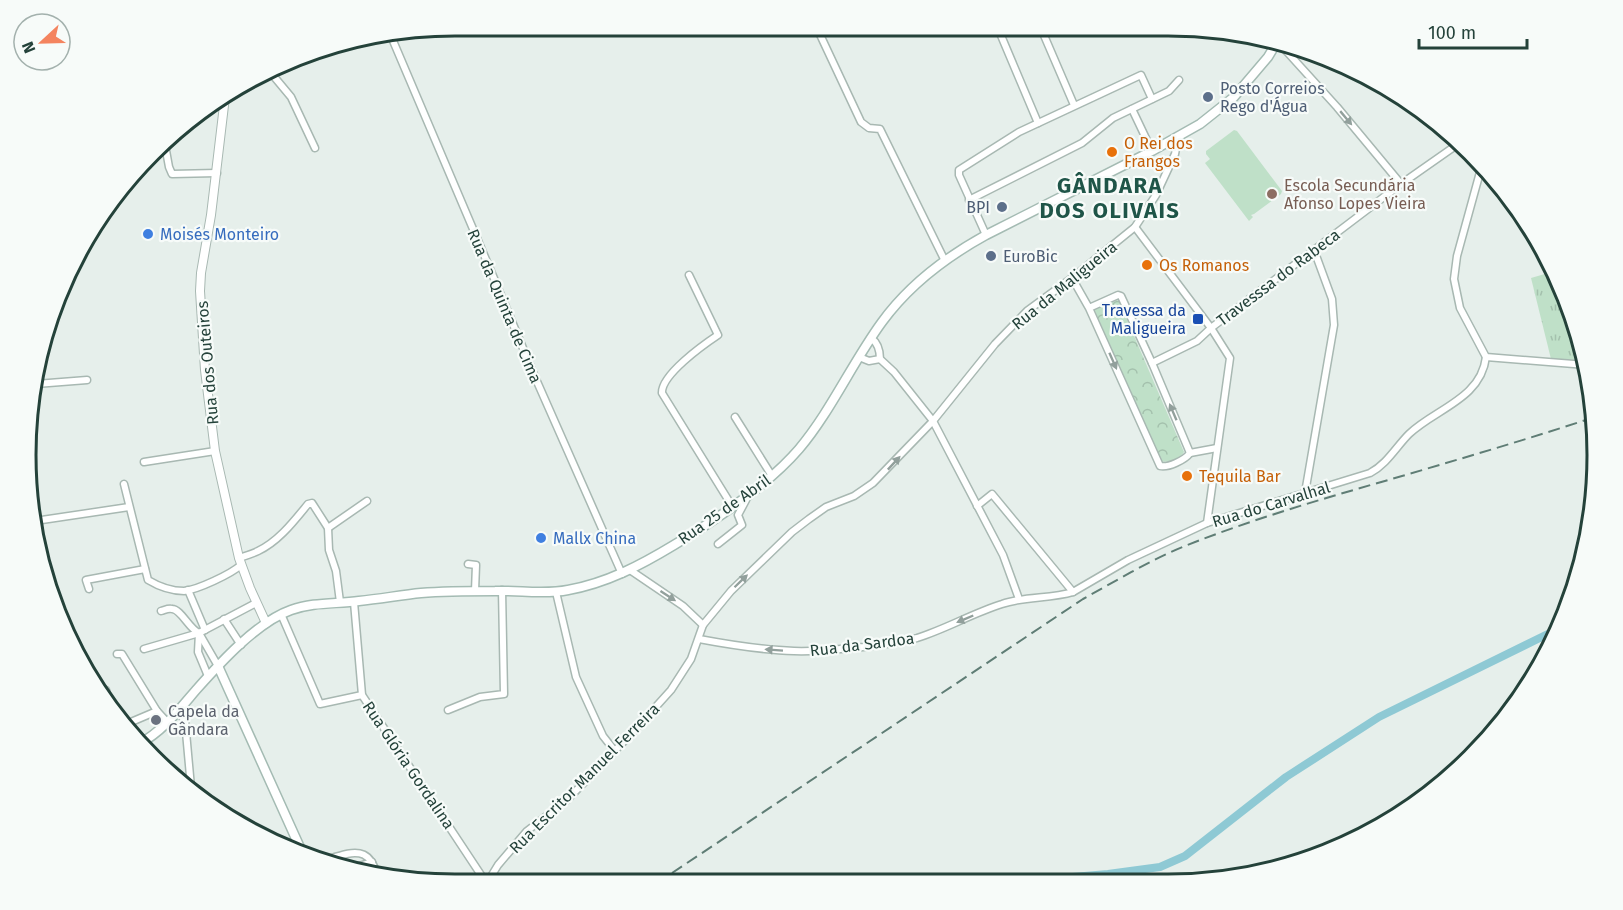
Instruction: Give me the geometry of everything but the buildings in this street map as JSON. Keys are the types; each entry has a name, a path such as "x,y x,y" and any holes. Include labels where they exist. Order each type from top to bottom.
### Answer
{"main road":[{"name":"Rua 25 de Abril","path":"148,739 168,723 218,666 266,623 281,614 303,606 420,593 502,590 556,592 578,588 626,572 683,539 772,476 801,447 888,313 907,293 945,261 986,235 1152,152 1200,124 1234,97 1273,49"},
{"path":"218,666 298,843"}],"street":[{"path":"821,36 861,122 869,128 880,129 945,261"},
{"path":"1001,36 1038,123"},
{"path":"1044,36 1074,105"},
{"name":"Rua da Quinta de Cima","path":"393,41 535,377 626,572"},
{"path":"1286,53 1336,107 1401,184"},
{"path":"986,235 969,200 959,170 1019,132 1141,75 1152,99"},
{"path":"274,77 291,97 315,148"},
{"path":"969,200 1082,143 1106,123 1169,91 1179,80"},
{"name":"Rua dos Outeiros","path":"224,106 217,173 201,264 205,370 215,451 240,562 266,623"},
{"path":"1132,109 1152,152"},
{"name":"Rua da Maligueira","path":"703,625 731,591 792,532 826,507 854,496 873,483 933,421 995,344 1027,311 1135,227 1156,195 1172,162 1177,149 1174,139"},
{"name":"Travesssa do Rabeca","path":"1152,363 1197,341 1401,184 1452,148"},
{"path":"166,152 172,174 217,173"},
{"path":"1479,175 1457,256 1454,279 1460,308 1486,357 1577,364"},
{"path":"1135,227 1211,328 1230,358 1208,523"},
{"path":"1305,492 1334,325 1332,299 1314,250"},
{"path":"689,275 721,333 697,349 665,380 662,393 732,506"},
{"path":"1072,278 1089,308 1160,466 1164,467 1186,458 1190,453 1217,448"},
{"path":"1089,308 1120,295 1190,453"},
{"path":"871,338 878,346 880,359 894,372 933,421 1003,555 1019,599"},
{"path":"859,357 869,361 880,359"},
{"name":"Rua do Carvalhal","path":"1019,599 1064,595 1073,592 1128,560 1208,523 1370,473 1379,468 1409,434 1468,392 1483,371 1486,357"},
{"path":"42,383 87,380"},
{"path":"735,417 772,476"},
{"path":"144,462 215,451"},
{"path":"124,484 147,580 176,590 188,590 234,572 240,562 273,542 308,504 312,503 328,528 329,550 336,571 340,602"},
{"path":"977,506 992,494 1073,592"},
{"path":"718,544 742,525 738,515 746,500 745,496"},
{"path":"328,528 367,501"},
{"path":"41,520 129,507"},
{"path":"468,564 476,565 475,591"},
{"path":"89,589 86,580 145,569"},
{"path":"626,572 683,606 703,625"},
{"path":"188,590 202,631 218,666"},
{"path":"448,710 480,697 504,694 502,590"},
{"path":"556,592 576,677 603,736 614,750"},
{"name":"Rua da Sardoa","path":"699,639 746,647 796,651 839,650 915,638 935,632 1000,604 1019,599"},
{"name":"Rua Glória Gordalina","path":"354,602 362,694 480,874"},
{"path":"144,649 202,631 256,603"},
{"path":"161,611 172,609 177,611 194,630 202,631"},
{"path":"281,614 320,704 362,694"},
{"path":"224,618 241,645"},
{"name":"Rua Escritor Manuel Ferreira","path":"492,874 527,831 567,800 671,690 691,659 703,625"},
{"path":"202,631 198,652 208,676"},
{"path":"117,654 122,654 157,711 168,723"},
{"path":"132,721 157,711"},
{"path":"178,711 185,720 190,779"},
{"path":"337,857 354,852 362,854 374,866"},
{"path":"365,864 372,862"}],"green space":[{"path":"1234,130 1282,191 1251,215 1253,217 1249,221 1205,163 1210,159 1206,151"},
{"path":"1546,274 1565,320 1576,361 1551,359 1531,278"},
{"path":"1115,299 1119,301 1184,452 1174,460 1160,461 1095,311 1095,308"}],"waterway":[{"path":"1108,874 1160,867 1185,856 1286,777 1379,717 1546,635"}],"railway":[{"path":"670,874 1083,599 1159,558 1185,546 1265,517 1585,420"}],"place":[{"name":"Posto Correios Rego d'Água","path":"1208,97"},
{"name":"O Rei dos Frangos","path":"1112,152"},
{"name":"Escola Secundária Afonso Lopes Vieira","path":"1272,194"},
{"name":"BPI","path":"1002,207"},
{"name":"Moisés Monteiro","path":"148,234"},
{"name":"EuroBic","path":"991,256"},
{"name":"Os Romanos","path":"1147,265"},
{"name":"Travessa da Maligueira","path":"1198,319"},
{"name":"Tequila Bar","path":"1187,476"},
{"name":"Mallx China","path":"541,538"},
{"name":"Capela da Gândara","path":"156,720"}],"district":[{"name":"GÂNDARA DOS OLIVAIS","path":"1110,198"}]}
